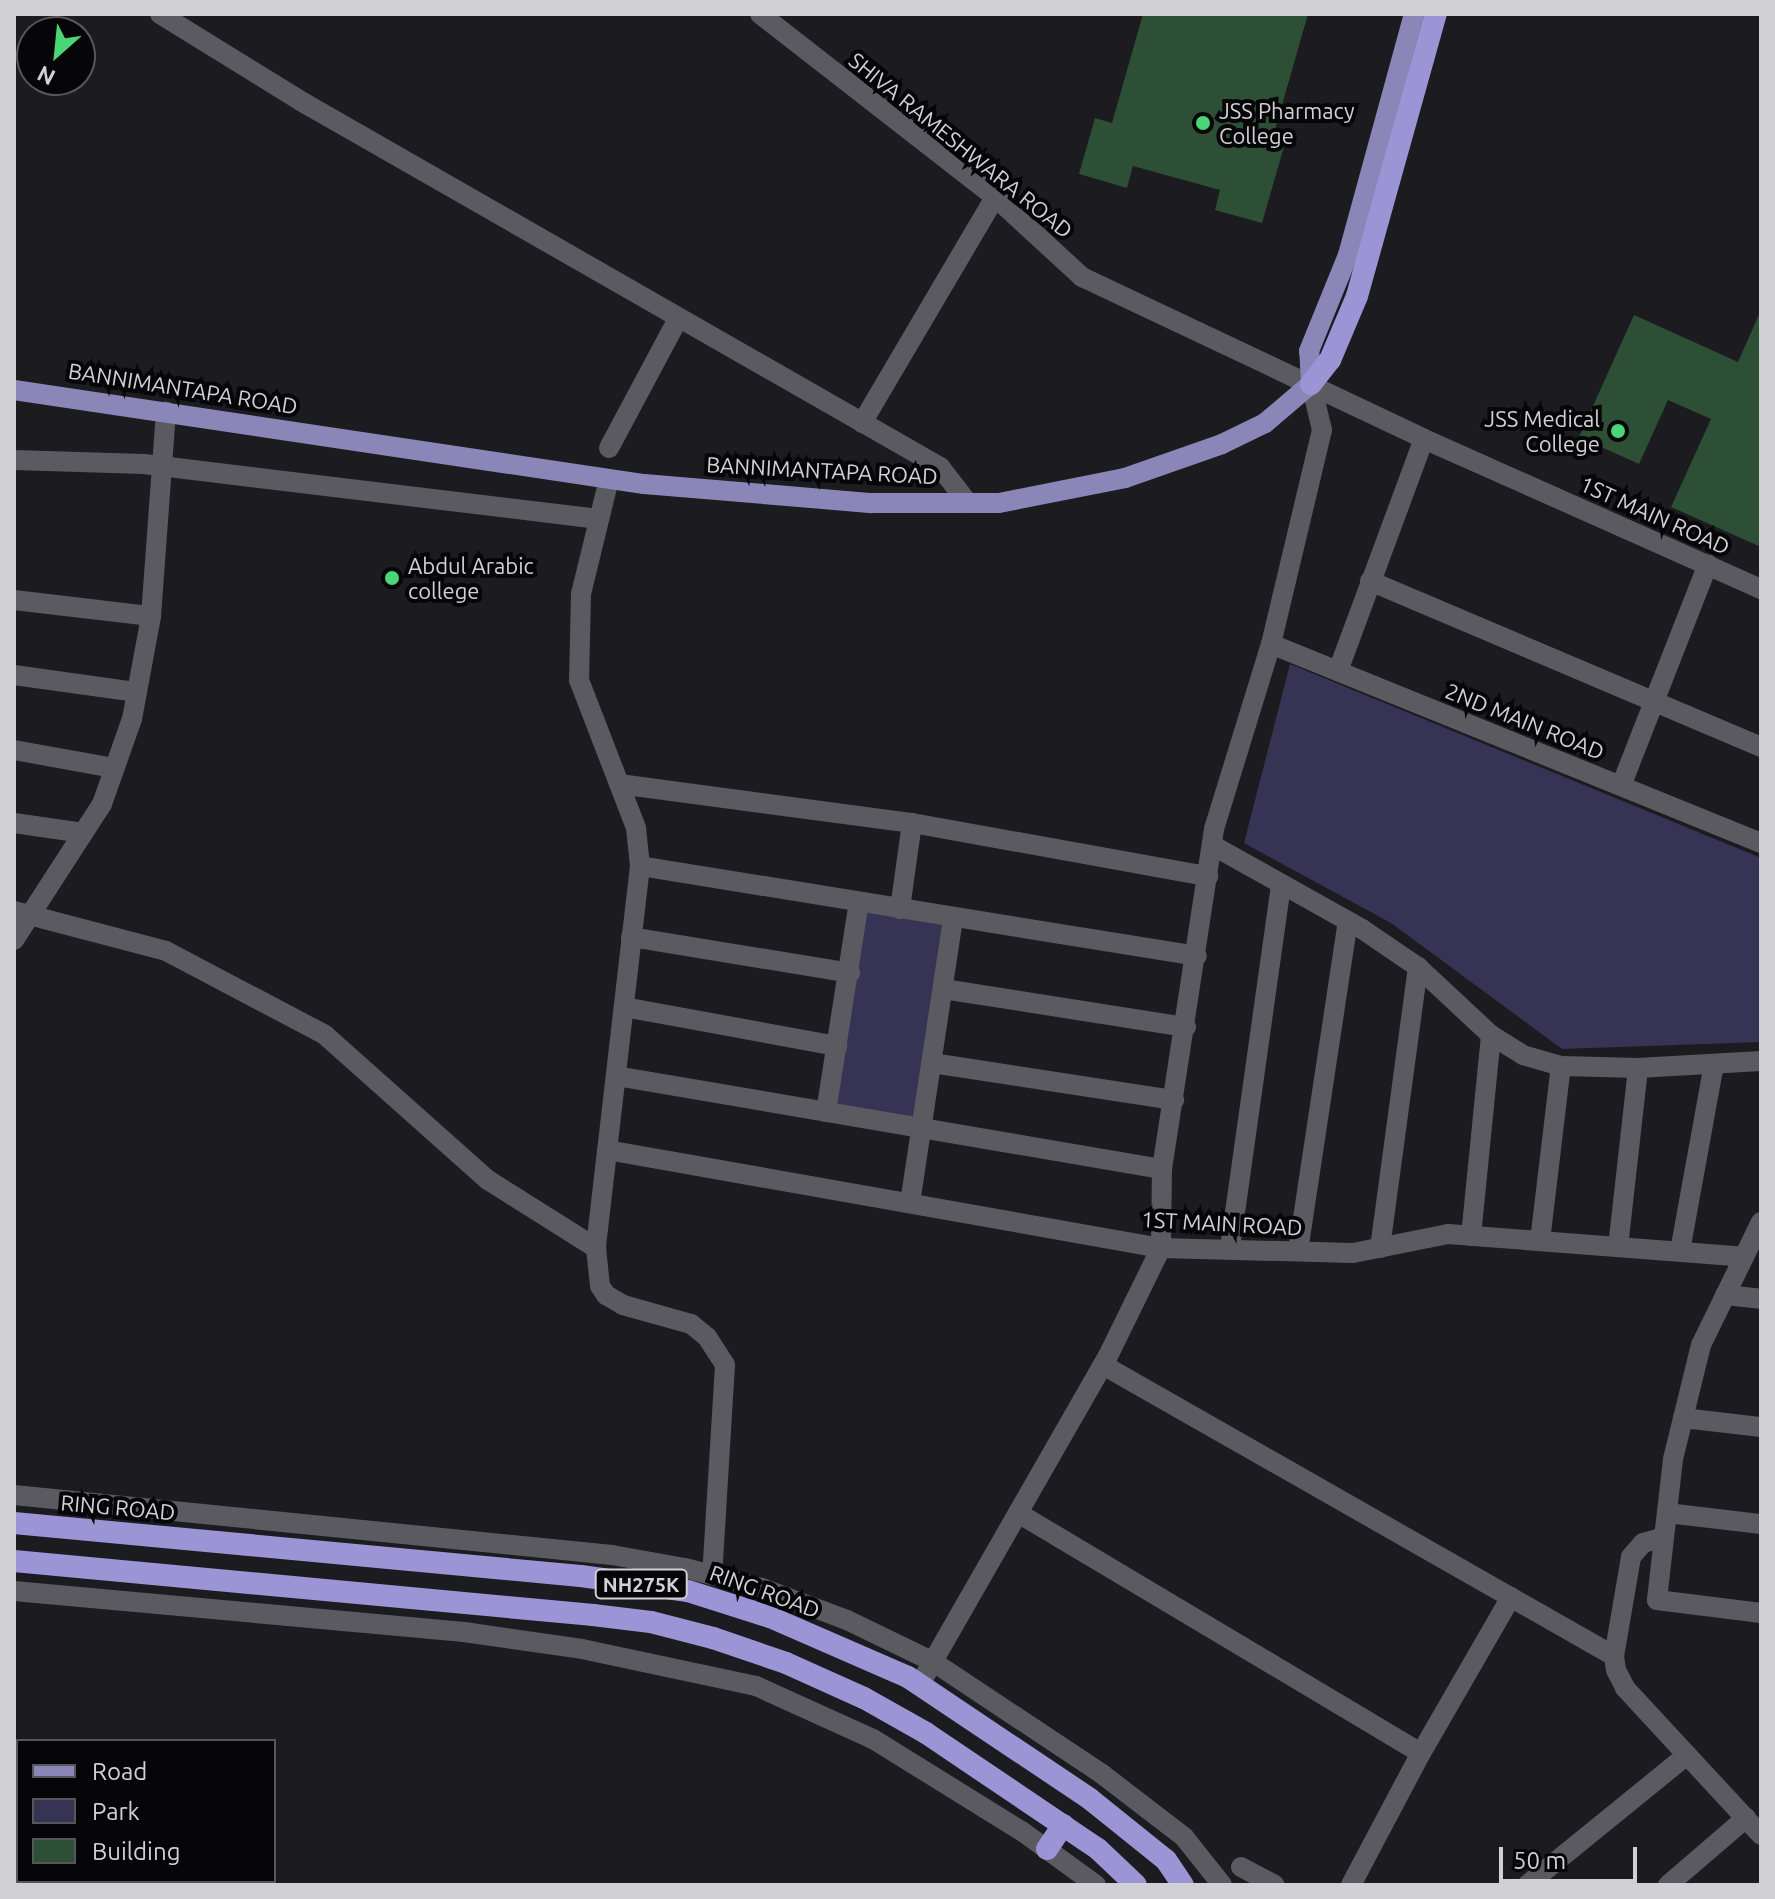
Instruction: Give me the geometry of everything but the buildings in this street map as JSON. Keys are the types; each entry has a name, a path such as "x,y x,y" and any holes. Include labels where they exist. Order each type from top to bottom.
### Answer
{"highway":[{"name":"BANNIMANTAPA ROAD","path":"1311,384 1330,360 1357,296 1436,14"},
{"name":"RING ROAD","path":"14,1523 581,1576 688,1591 770,1617 920,1684 1090,1799 1166,1860 1183,1885"},
{"name":"NH275K","path":"14,1561 593,1615 651,1622 701,1635 786,1663 864,1698 926,1733 1098,1849 1136,1885"},
{"path":"1047,1849 1063,1825"}],"main road":[{"path":"1311,384 1309,351 1348,255 1414,14"},
{"name":"BANNIMANTAPA ROAD","path":"14,390 609,479 872,503 999,503 1125,478 1222,444 1265,423 1311,384"}],"street":[{"path":"160,14 306,104 940,467 968,503"},
{"name":"SHIVA RAMESHWARA ROAD","path":"760,14 995,197 1082,277 1311,384"},
{"path":"862,423 995,197"},
{"path":"609,448 678,319"},
{"path":"920,1684 1103,1365 1161,1248 1162,1169 1212,845 1271,644 1322,430 1311,384"},
{"name":"1ST MAIN ROAD","path":"1311,384 1424,439 1761,589"},
{"path":"14,940 22,913 102,804 137,692 151,616 166,412"},
{"path":"1338,671 1424,439"},
{"path":"14,460 144,464 599,519"},
{"path":"609,479 581,594 579,680 636,828 640,866 596,1248 600,1286 606,1295 623,1305 691,1324 707,1337 725,1365 712,1575"},
{"path":"1621,786 1708,564"},
{"path":"1370,581 1761,747"},
{"path":"14,600 151,616"},
{"name":"2ND MAIN ROAD","path":"1271,644 1761,843"},
{"path":"14,675 137,692"},
{"path":"14,750 114,768"},
{"path":"619,784 912,823 1208,876"},
{"path":"14,823 83,833"},
{"path":"900,909 912,823"},
{"path":"1212,845 1348,922 1418,967 1491,1035 1523,1055 1561,1066 1638,1068 1761,1061"},
{"path":"640,866 1197,956"},
{"path":"1230,1248 1281,884"},
{"path":"826,1112 859,902"},
{"path":"22,913 166,951 325,1035 488,1180 596,1248"},
{"path":"910,1203 953,917"},
{"path":"1298,1251 1348,922"},
{"path":"631,937 850,973"},
{"path":"1380,1248 1418,967"},
{"path":"943,989 1186,1027"},
{"path":"624,1007 837,1046"},
{"path":"1471,1236 1491,1035"},
{"path":"932,1063 1174,1100"},
{"path":"1680,1251 1714,1064"},
{"path":"1540,1241 1561,1066"},
{"path":"1618,1247 1638,1068"},
{"path":"616,1076 1162,1169"},
{"name":"1ST MAIN ROAD","path":"607,1150 1161,1248 1353,1253 1448,1234 1744,1257"},
{"path":"1761,1222 1701,1345 1673,1459 1657,1600 1761,1613"},
{"path":"1725,1295 1761,1299"},
{"path":"1103,1365 1614,1656"},
{"path":"1683,1418 1761,1427"},
{"path":"14,1495 612,1555 762,1588 847,1620 932,1661 1102,1774 1184,1837 1222,1885"},
{"path":"1018,1513 1421,1753"},
{"path":"1667,1513 1761,1524"},
{"path":"1664,1537 1643,1543 1631,1557 1614,1656 1625,1688 1761,1835"},
{"path":"14,1591 464,1632 582,1649 756,1686 873,1739 1047,1849 1096,1885"},
{"path":"1351,1885 1421,1753 1511,1597"},
{"path":"1527,1885 1687,1755"},
{"path":"1668,1885 1746,1818"},
{"path":"1241,1867 1275,1885"}],"green space":[{"path":"1290,664 1761,858 1761,1042 1562,1049 1391,923 1244,843"},
{"path":"865,910 943,922 914,1118 836,1106"}],"place":[{"name":"JSS Pharmacy College","path":"1203,123"},
{"name":"JSS Medical College","path":"1618,431"},
{"name":"Abdul Arabic college","path":"392,578"}]}
